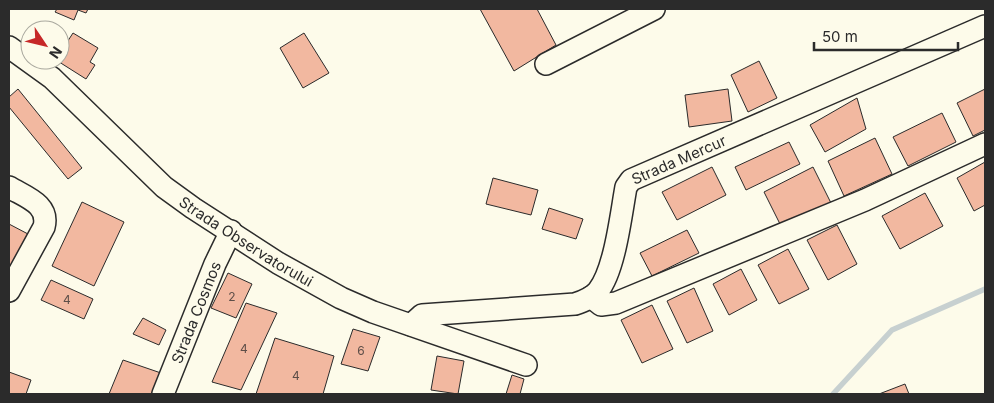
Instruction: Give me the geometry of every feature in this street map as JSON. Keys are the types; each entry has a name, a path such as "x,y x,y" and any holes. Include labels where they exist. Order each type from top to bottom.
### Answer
{"street":[{"path":"546,64 654,9"},
{"name":"Strada Mercur","path":"591,297 602,285 608,272 626,187 631,180 985,26"},
{"name":"Strada Observatorului","path":"9,47 52,78 164,186 193,208 278,263 341,298 411,325 526,365"},
{"path":"411,325 422,315 575,304 591,297 601,305 616,303 865,200 985,144"},
{"path":"9,187 42,206 46,216 44,227 9,291"},
{"name":"Strada Cosmos","path":"163,394 207,282 230,231"}],"building":[{"path":"57,9 88,9 86,13 78,10 74,20 55,12"},
{"path":"480,9 537,9 556,45 514,71"},
{"path":"73,33 98,48 90,62 95,65 86,79 70,69 70,38"},
{"path":"304,33 329,73 303,88 280,48"},
{"path":"759,61 777,98 748,112 731,75"},
{"path":"18,89 82,168 68,179 9,107 9,97"},
{"path":"728,89 732,121 689,127 685,95"},
{"path":"985,89 985,130 973,136 957,103"},
{"path":"857,98 866,129 825,152 810,125"},
{"path":"942,113 956,142 908,166 893,137"},
{"path":"875,138 892,174 844,196 828,161"},
{"path":"789,142 800,164 746,190 735,167"},
{"path":"985,162 985,205 974,211 957,178"},
{"path":"712,167 726,195 677,220 662,192"},
{"path":"813,167 831,203 782,228 764,192"},
{"path":"493,178 538,190 531,215 486,204"},
{"path":"925,193 943,226 900,249 882,216"},
{"path":"82,202 124,222 94,286 52,266"},
{"path":"549,208 583,219 576,239 542,229"},
{"path":"9,224 28,234 9,271"},
{"path":"837,225 857,264 828,280 807,240"},
{"path":"687,230 699,253 652,276 640,253"},
{"path":"788,249 809,289 779,304 758,265"},
{"path":"741,269 757,300 729,315 713,284"},
{"path":"228,273 252,284 236,318 211,308"},
{"path":"51,280 93,299 84,319 41,300"},
{"path":"694,288 713,331 687,343 667,301"},
{"path":"246,303 277,313 241,390 212,382"},
{"path":"652,305 673,349 642,363 621,320"},
{"path":"143,318 166,330 159,345 133,334"},
{"path":"353,329 380,337 368,371 341,364"},
{"path":"275,338 334,356 323,394 256,394"},
{"path":"437,356 464,361 458,394 431,390"},
{"path":"123,360 161,373 153,394 109,394"},
{"path":"9,372 31,380 26,394 9,394"},
{"path":"512,375 524,379 520,394 506,394"},
{"path":"905,384 909,394 879,394"}],"waterway":[{"path":"833,394 892,330 985,289"}]}
